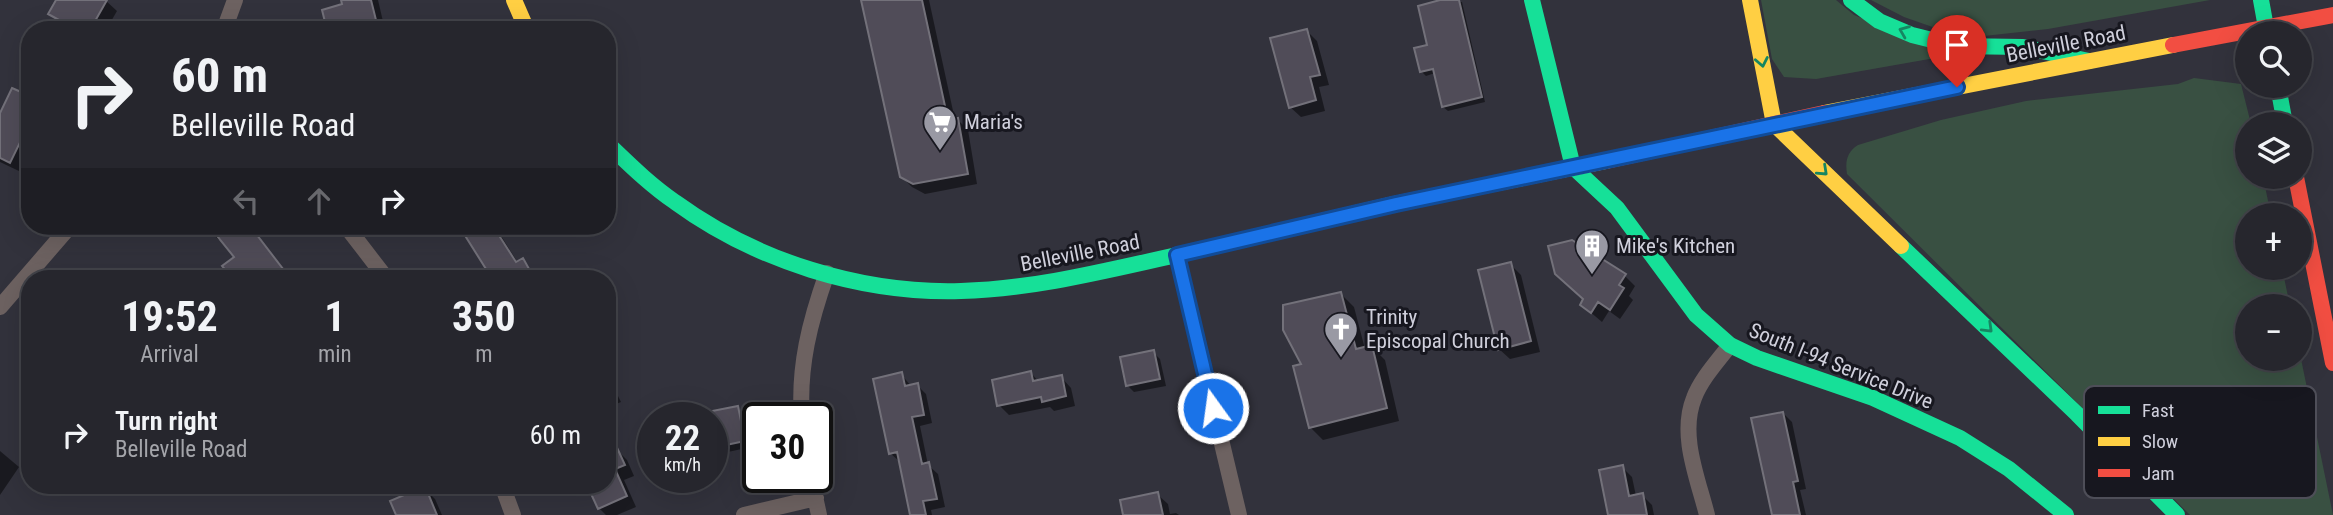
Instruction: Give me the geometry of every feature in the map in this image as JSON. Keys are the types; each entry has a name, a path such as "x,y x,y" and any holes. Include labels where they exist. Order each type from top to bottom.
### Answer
{"main road":[{"path":"514,0 523,21"},
{"path":"1532,0 1573,167"},
{"path":"1750,0 1774,124 2084,423"},
{"path":"1851,0 1879,21 1912,35 1956,46 2023,47 2089,61"},
{"path":"2261,0 2265,21"},
{"name":"Belleville Road","path":"616,152 678,205 713,227 780,259 856,282 935,291 976,290 1041,284 1396,204 1774,124 2333,15"},
{"name":"South I-94 Service Drive","path":"1573,167 1617,208 1696,315 1730,345 1757,358 1873,398 1960,438 2026,482 2066,515"},
{"path":"2298,189 2333,363"},
{"path":"2160,498 2177,515"}],"street":[{"path":"227,21 235,0"},
{"path":"32,270 62,235"},
{"path":"353,235 380,270"},
{"path":"1177,255 1239,515"},
{"path":"802,402 803,355 827,273"},
{"path":"0,307 21,283"},
{"path":"1707,515 1689,440 1689,419 1693,398 1730,345"},
{"path":"815,493 819,515"},
{"path":"505,494 513,515"},
{"path":"744,515 816,498"}],"green space":[{"path":"1761,0 1836,0 1854,15 1952,55 1816,79 1784,77 1772,59"},
{"path":"1871,0 2210,0 2048,29 1984,36 1944,31 1904,17"},
{"path":"2194,78 2235,83 2235,98 2244,98 2248,112 2235,112 2235,189 2266,189 2268,203 2235,203 2235,280 2285,280 2287,294 2235,294 2235,371 2303,371 2307,386 2084,386 2084,410 1847,174 1848,157 1858,145 1941,120 2026,101 2178,84"},
{"path":"2316,432 2333,515 2190,515 2173,498 2316,498"}],"building":[{"path":"56,0 107,0 95,21 58,21 48,14"},
{"path":"341,0 371,0 376,21 325,21 322,10 342,4"},
{"path":"861,0 922,0 948,120 958,118 968,174 913,184 900,177"},
{"path":"1440,0 1459,0 1482,97 1442,107 1433,69 1420,72 1414,48 1427,45 1418,6"},
{"path":"1307,29 1320,75 1310,77 1316,100 1289,108 1270,38"},
{"path":"12,88 21,92 21,140 10,163 0,158 0,113"},
{"path":"216,235 257,235 284,270 225,270 222,266 234,257"},
{"path":"465,235 499,235 516,262 523,258 530,270 487,270"},
{"name":"Mike's Kitchen","path":"1572,240 1626,274 1619,285 1624,288 1610,310 1598,302 1591,313 1580,305 1583,299 1555,274 1548,246"},
{"path":"1511,262 1531,341 1498,350 1478,270"},
{"name":"Trinity Episcopal Church","path":"1341,292 1356,349 1372,345 1387,408 1309,428 1293,366 1301,364 1283,330 1283,305"},
{"path":"1154,350 1160,379 1126,386 1120,357"},
{"path":"1031,371 1033,381 1062,375 1066,396 1042,402 1041,397 997,406 992,380"},
{"path":"902,372 905,386 918,383 924,415 912,417 922,464 929,462 937,499 923,501 926,515 910,515 897,452 889,454 873,379"},
{"path":"738,406 742,442 728,445 728,408"},
{"path":"1783,412 1798,481 1793,482 1800,515 1772,515 1751,418"},
{"path":"616,446 625,465 616,469"},
{"path":"1623,465 1629,496 1643,493 1647,515 1608,515 1599,470"},
{"path":"616,471 627,496 598,509 591,494 616,494"},
{"path":"1158,492 1163,515 1123,515 1120,500"},
{"path":"406,494 428,494 437,515 396,515 390,501"}],"traffic: fast":[{"path":"1532,0 1573,167 1617,208 1696,315 1730,345 1757,358 1873,398 1960,438 2009,469 2066,515"},
{"path":"1851,0 1879,21 1912,35 1956,46 2023,47 2089,61"},
{"path":"2261,0 2265,21"},
{"path":"2280,98 2283,112"},
{"path":"616,151 675,202 740,241 811,270 886,287 961,291 1018,286 1186,253"},
{"path":"1901,246 2084,421"},
{"path":"2160,498 2177,515"}],"traffic: slow":[{"path":"514,0 523,21"},
{"path":"1750,0 1774,124 1901,246"},
{"path":"1824,113 2173,45"},
{"path":"1186,253 1394,204 1606,161"}],"traffic: jam":[{"path":"2173,45 2333,15"},
{"path":"1606,161 1824,113"},
{"path":"2298,189 2333,363"}],"place":[{"name":"Maria's","path":"940,152"},
{"name":"Mike's Kitchen","path":"1592,276"},
{"name":"Trinity Episcopal Church","path":"1341,359"}],"route":[{"path":"1213,408 1177,255 1396,204 1957,87"}]}
